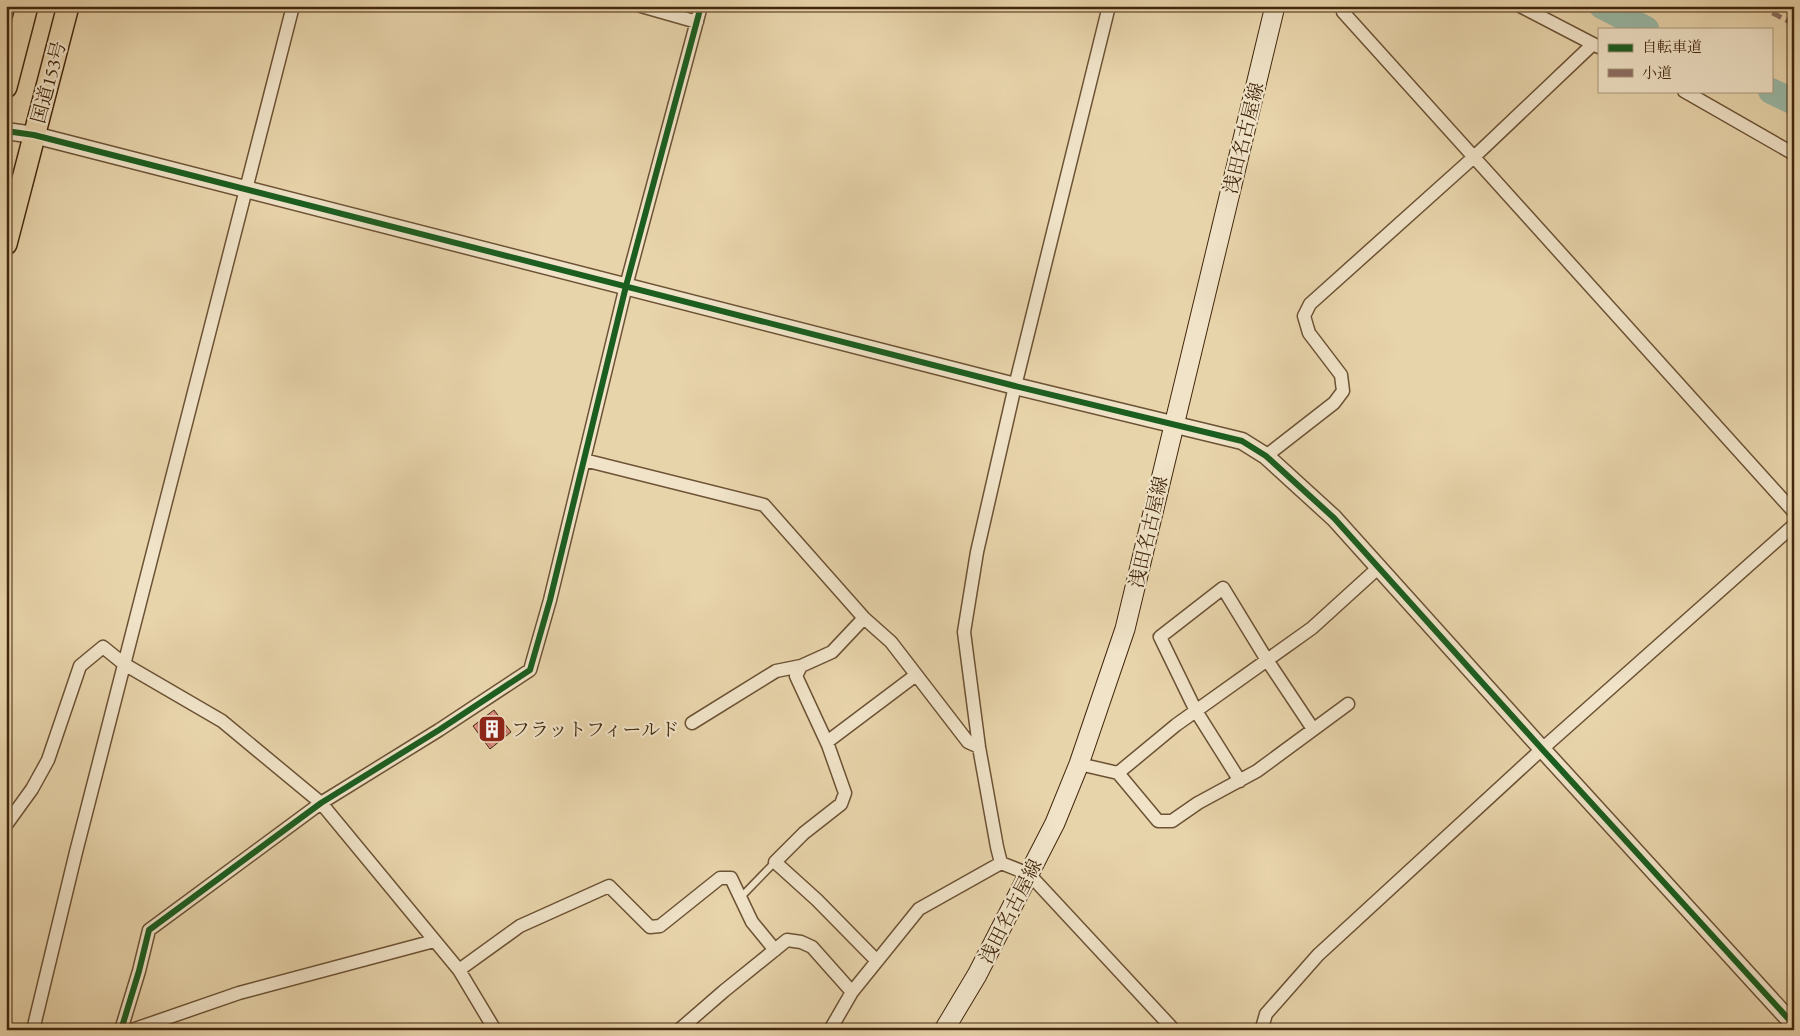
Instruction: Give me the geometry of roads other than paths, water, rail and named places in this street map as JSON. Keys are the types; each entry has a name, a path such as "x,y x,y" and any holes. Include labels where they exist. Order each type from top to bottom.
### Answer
{"highway":[{"name":"国道153号","path":"6,87 27,6"},
{"name":"国道153号","path":"6,244 68,6"}],"main road":[{"name":"浅田名古屋線","path":"944,1030 977,976 1055,822 1078,764 1125,629 1275,6"}],"street":[{"path":"33,1030 124,664 294,6"},
{"path":"641,6 697,22"},
{"path":"121,1030 149,930 321,804 530,670 550,600 626,286 701,6"},
{"path":"1001,863 996,848 979,748 964,632 977,552 1015,386 1109,6"},
{"path":"1266,456 1334,403 1343,391 1341,375 1309,332 1304,316 1310,304 1596,45 1520,6"},
{"path":"1343,12 1475,156 1794,512"},
{"path":"1686,92 1794,154"},
{"path":"6,131 34,135 1015,386 1242,441 1266,456 1334,518 1794,1025"},
{"path":"584,460 764,505 864,618 891,642 968,742 979,748"},
{"path":"1264,1030 1262,1028 1266,1014 1318,955 1542,749 1794,525"},
{"path":"1118,772 1196,711 1312,628 1378,568"},
{"path":"1240,781 1196,711 1160,637 1224,588 1267,660 1313,729"},
{"path":"692,723 776,671 801,666 832,652 864,618"},
{"path":"6,825 32,789 48,760 80,666 103,647 124,664 222,722 321,804 459,970 495,1030"},
{"path":"801,666 796,676 827,742 844,793 841,804 804,833 775,862 817,900 877,961"},
{"path":"827,742 916,675"},
{"path":"1078,764 1118,772 1158,821 1172,822 1198,803 1258,770 1348,704"},
{"path":"1001,863 1029,874 1171,1029"},
{"path":"830,1030 852,992 919,910 1001,863"},
{"path":"459,970 520,926 609,886 650,927 660,926 720,878 732,878 752,922 775,950"},
{"path":"132,1030 239,993 434,940"},
{"path":"679,1030 787,940 805,943 812,947 852,992"}],"lane":[{"path":"741,896 775,862"}],"waterway":[{"path":"1602,6 1644,28"},
{"path":"1772,91 1794,102"}],"place":[{"name":"フラットフィールド","path":"492,729"}]}
